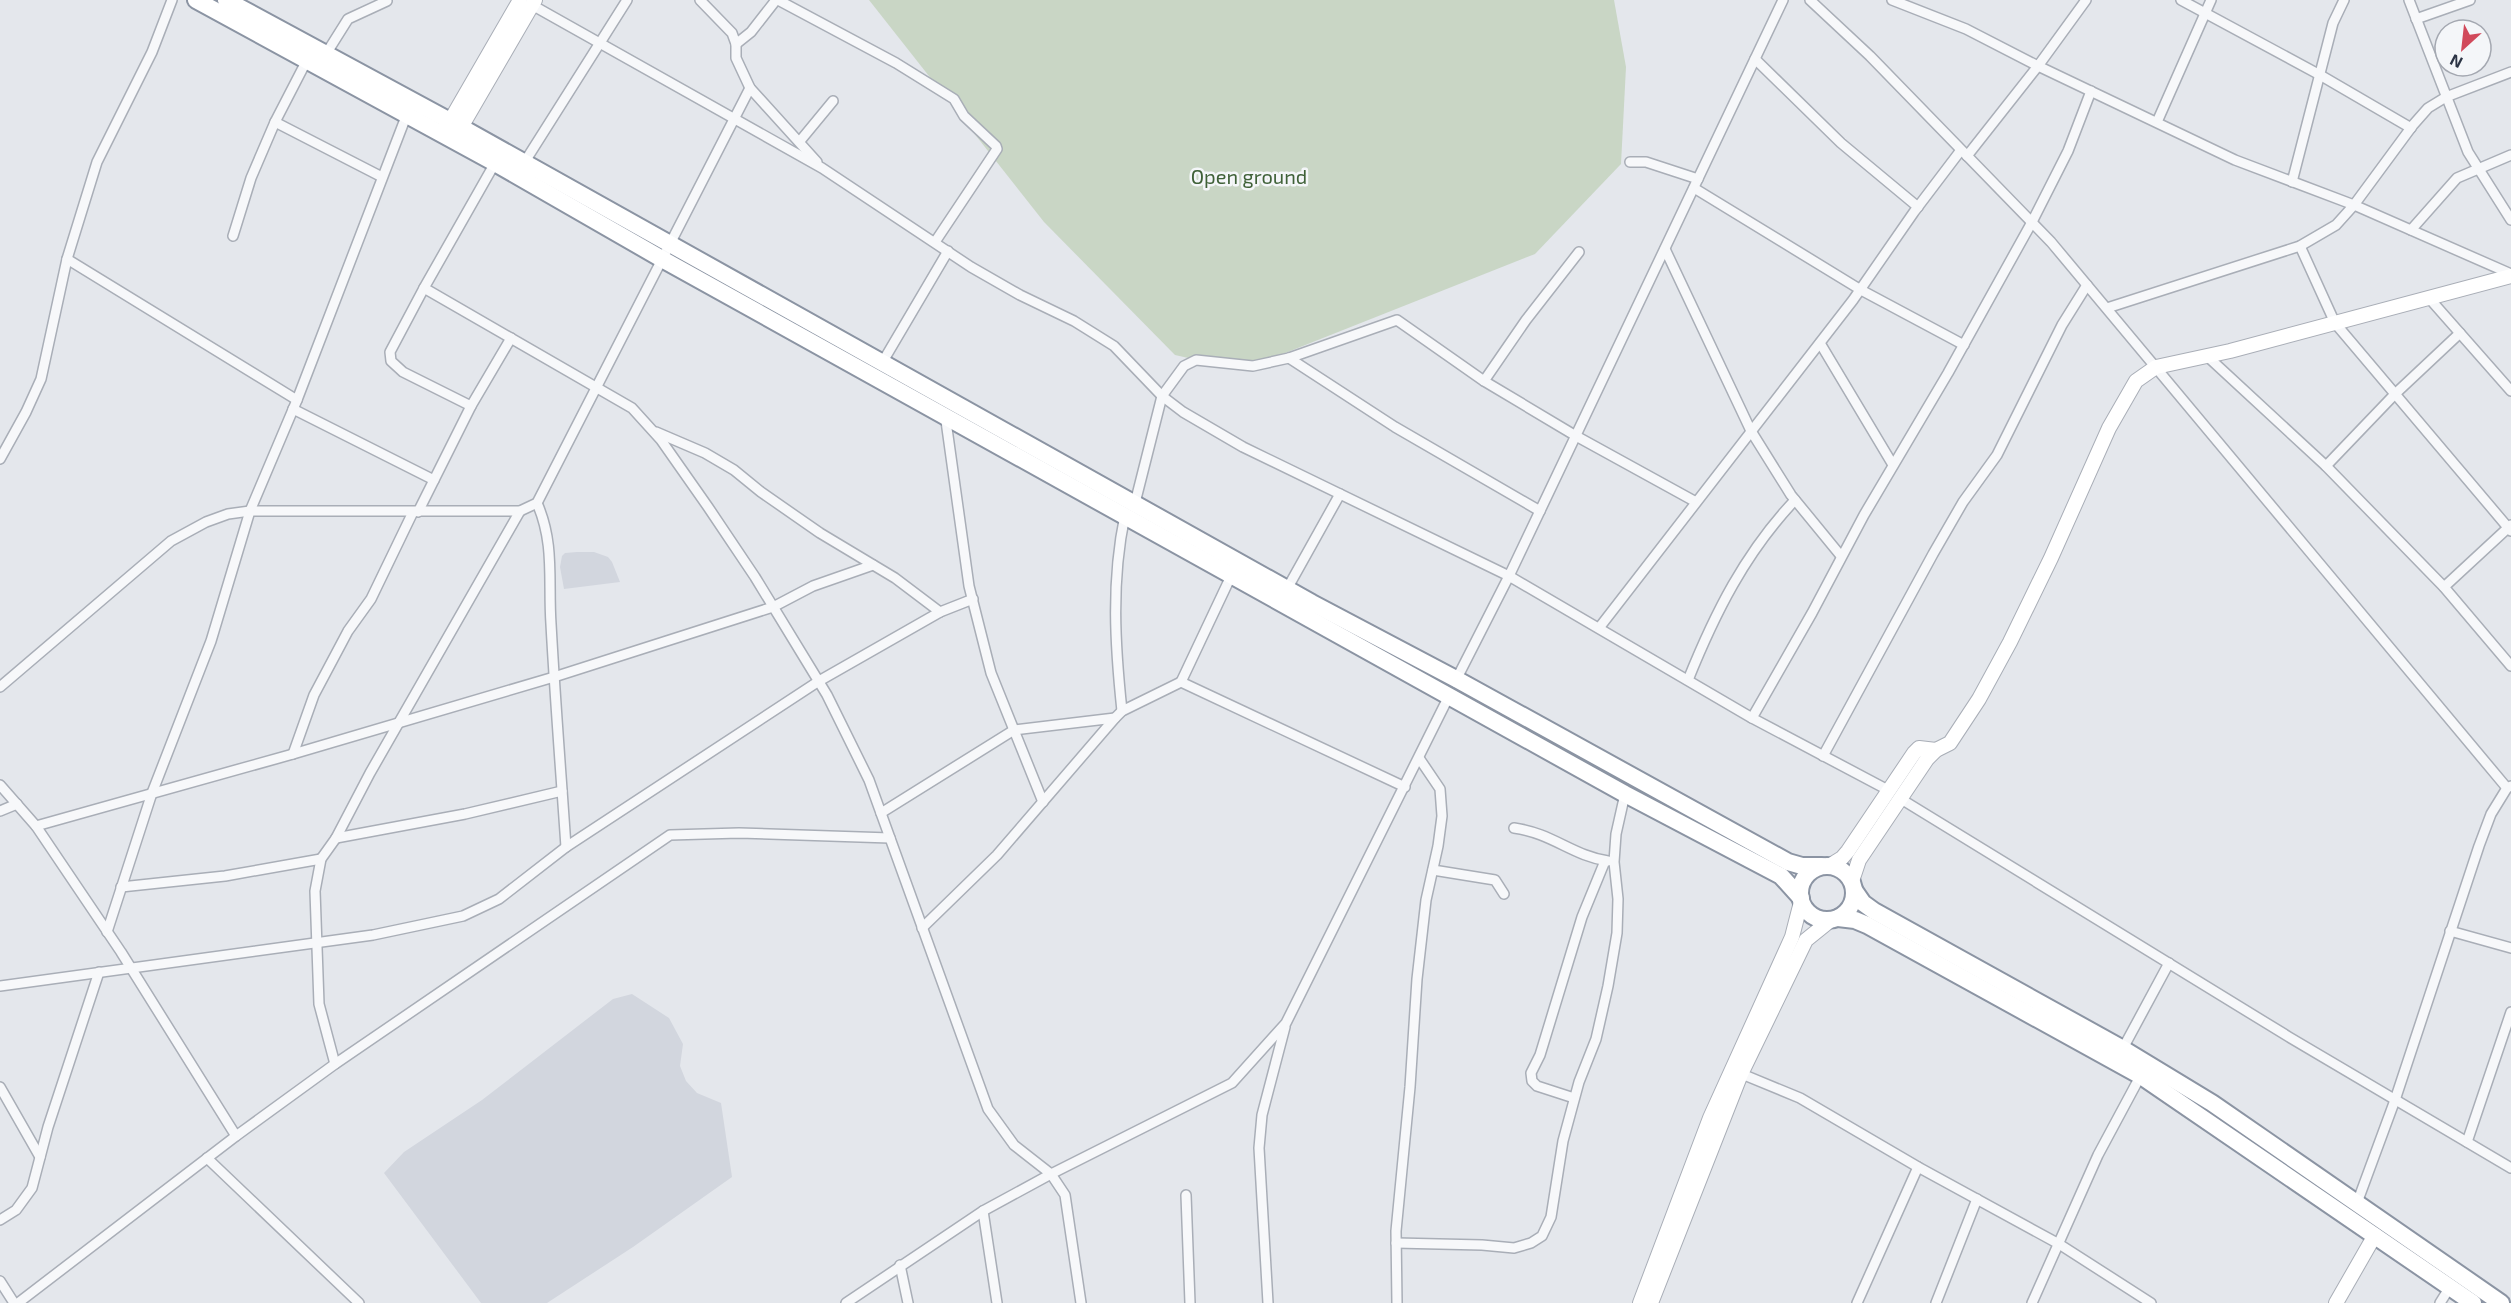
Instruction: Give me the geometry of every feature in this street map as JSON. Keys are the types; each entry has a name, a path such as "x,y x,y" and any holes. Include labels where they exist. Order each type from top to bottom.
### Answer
{"highway":[{"path":"196,0 407,114 524,163 665,252 945,415 1287,589 1453,687 1625,794 1781,876 1813,916 1821,919 1855,920 1867,925 2120,1055"},
{"path":"226,0 326,54 452,131 495,163 882,363 944,398 1130,509 1232,574 1788,862 1802,866 1825,866 1840,869 1853,885 1863,903 1874,911 2144,1069 2212,1103 2501,1303"},
{"path":"1801,900 1802,884 1806,875 1825,866"},
{"path":"1835,918 1851,906 1853,885"},
{"path":"2144,1069 2473,1303"}],"street":[{"path":"0,459 41,379 67,258 97,162 152,52 172,0"},
{"path":"524,163 601,45 627,0"},
{"path":"700,0 732,33 736,44 736,58 750,88 822,168"},
{"path":"736,44 751,32 777,0 896,63 954,99 964,116 997,149 935,242"},
{"path":"1268,1303 1259,1148 1262,1115 1286,1023 1509,576 1783,0"},
{"path":"1810,0 1870,56 2032,222 2107,308 2509,787 2491,814 2395,1100 2357,1203"},
{"path":"1892,0 1966,29 2235,160 2354,205 2511,275"},
{"path":"1599,628 1861,290 1918,207 2038,66 2086,0"},
{"path":"2181,0 2320,75 2410,128"},
{"path":"2157,122 2211,0"},
{"path":"2292,182 2333,23 2344,0"},
{"path":"2409,0 2468,152 2511,220"},
{"path":"2416,20 2470,0"},
{"path":"326,54 348,19 387,1"},
{"path":"452,131 529,2 601,45 822,168 948,251 1020,295 1074,321 1114,346 1162,396 1183,412 1243,447 1509,576 1752,718 1888,790"},
{"path":"1755,59 1841,143 1918,207"},
{"path":"233,236 251,178 275,122 307,60"},
{"path":"2107,308 2300,246 2336,225 2428,108 2446,97 2511,72"},
{"path":"0,687 171,541 206,522 228,514 250,511 520,511 537,503 750,88"},
{"path":"1752,718 2032,222 2068,151 2091,91"},
{"path":"800,141 832,101"},
{"path":"107,932 152,793 211,641 250,511 295,405 407,114"},
{"path":"275,122 382,177"},
{"path":"2411,230 2457,178 2511,155"},
{"path":"1630,162 1646,162 1696,184 1861,290 1964,345"},
{"path":"471,406 403,372 391,361 390,352 495,163"},
{"path":"2300,246 2335,323 2510,528 2444,587"},
{"path":"1665,249 1751,431 1795,500 1842,556"},
{"path":"882,363 948,251"},
{"path":"1484,381 1526,320 1579,252"},
{"path":"67,258 295,405 434,480"},
{"path":"1853,885 1859,860 1927,759 1936,750 1950,743 1979,699 2046,568 2109,428 2136,381 2156,367 2335,323 2511,275"},
{"path":"1823,756 1963,502 1997,455 2062,326 2087,285"},
{"path":"424,288 632,408 708,507 773,606 819,681 869,780 988,1109 1014,1145 1051,1174 1065,1195 1081,1303"},
{"path":"2429,298 2511,391"},
{"path":"922,928 997,855 1119,715 1114,592 1118,548 1162,396 1184,366 1196,360 1253,366 1289,358 1397,320 1484,381 1576,436 1696,502"},
{"path":"2326,466 2395,394 2460,333"},
{"path":"293,754 314,695 348,631 371,599 471,406 512,338"},
{"path":"1820,343 1893,465"},
{"path":"2207,356 2326,466 2444,587 2511,666"},
{"path":"1289,358 1395,427 1540,511"},
{"path":"944,398 969,586 992,673 1043,802"},
{"path":"651,430 705,453 734,470 761,492 940,612"},
{"path":"1287,589 1340,494"},
{"path":"1688,680 1710,625 1748,557 1769,527 1795,500"},
{"path":"537,503 546,523 549,548 554,677 566,847"},
{"path":"335,1064 319,1004 315,891 321,859 336,837 520,511"},
{"path":"36,826 293,754 554,677 773,606 813,586 873,565"},
{"path":"881,813 1014,730 1119,715 1180,682 1232,574"},
{"path":"0,986 373,935 463,916 499,900 566,847 819,681 940,612 973,599"},
{"path":"1180,682 1405,787"},
{"path":"1825,866 1842,858 1848,851 1919,748 1936,750"},
{"path":"1387,1303 1397,1302 1396,1243 1417,979 1426,900 1442,816 1440,789 1419,758"},
{"path":"0,785 36,826 107,932 236,1136"},
{"path":"336,837 465,814 562,791"},
{"path":"1574,1098 1538,1086 1532,1081 1532,1073 1547,1033 1582,916 1609,862 1625,794"},
{"path":"1901,799 2395,1100 2511,1168"},
{"path":"0,811 17,804"},
{"path":"1514,828 1535,831 1588,857 1609,862"},
{"path":"2,1287 16,1303 335,1064 670,835 739,832 890,838"},
{"path":"122,887 225,876 321,859"},
{"path":"1396,1243 1514,1248 1531,1243 1542,1236 1551,1217 1563,1141 1574,1098 1596,1039 1617,933 1618,899 1609,862"},
{"path":"1433,870 1495,880 1504,894"},
{"path":"1644,1303 1792,937 1801,900"},
{"path":"1736,1072 1806,940 1835,918"},
{"path":"2450,932 2511,948"},
{"path":"2120,1055 2169,963"},
{"path":"0,1220 16,1210 32,1188 99,972"},
{"path":"2467,1142 2511,1012"},
{"path":"846,1303 983,1211 1051,1174 1232,1083 1286,1023"},
{"path":"2032,1303 2098,1155 2144,1069"},
{"path":"1736,1072 1800,1098 1918,1167 2059,1244 2151,1303"},
{"path":"0,1087 40,1157"},
{"path":"207,1158 358,1303"},
{"path":"1857,1303 1918,1167"},
{"path":"1186,1195 1190,1303"},
{"path":"1936,1303 1977,1199"},
{"path":"983,1211 997,1303"},
{"path":"2336,1303 2375,1234"},
{"path":"900,1265 908,1303"},
{"path":"2440,1303 2450,1287"}],"shaded area":[{"path":"594,552 608,557 620,582 564,589 560,567 562,556 565,553"},
{"path":"632,994 669,1018 683,1044 680,1066 686,1081 697,1093 721,1103 732,1177 633,1247 547,1303 481,1303 384,1173 404,1152 482,1100 613,999"}],"green space":[{"name":"Open ground","path":"869,0 1614,0 1626,67 1621,164 1535,254 1242,370 1175,355 1044,222"}]}
